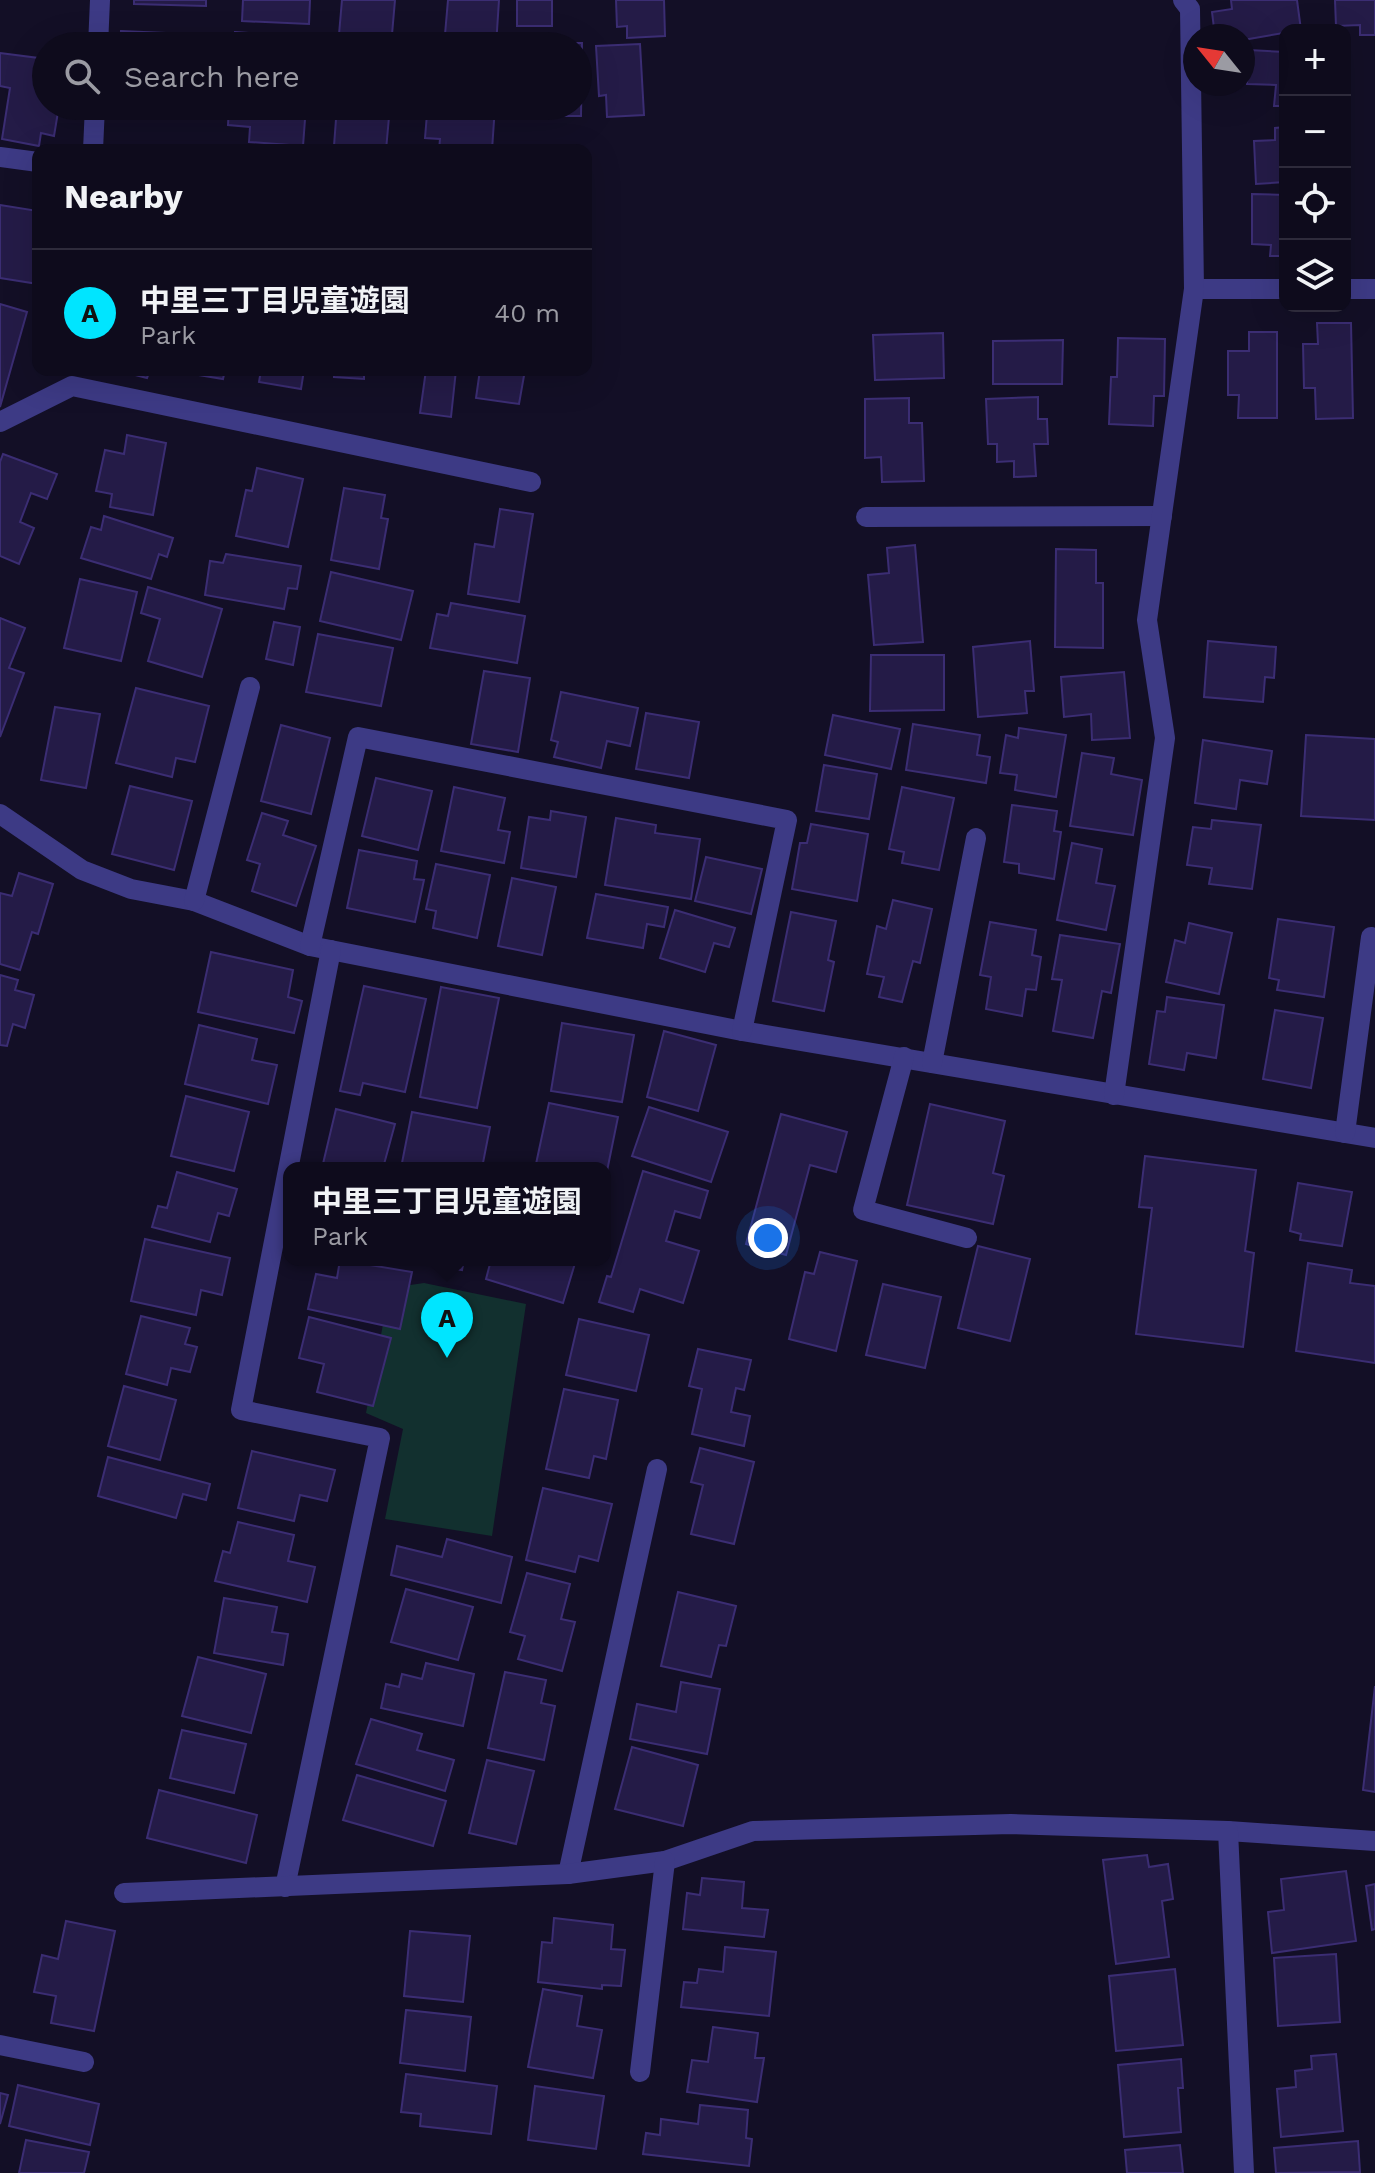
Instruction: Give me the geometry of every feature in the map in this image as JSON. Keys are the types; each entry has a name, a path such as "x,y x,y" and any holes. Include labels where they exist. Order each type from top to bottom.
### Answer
{"street":[{"path":"99,32 100,0"},
{"path":"1114,1095 1165,738 1147,620 1194,289 1190,9 1183,0"},
{"path":"93,144 94,120"},
{"path":"0,157 32,161"},
{"path":"1194,289 1279,289"},
{"path":"1351,289 1375,289"},
{"path":"0,422 72,378 531,482"},
{"path":"866,517 1162,516"},
{"path":"194,901 250,687"},
{"path":"310,946 358,737 787,820 742,1031"},
{"path":"0,814 82,870 131,889 194,901 310,946 742,1031 1375,1138"},
{"path":"932,1063 976,838"},
{"path":"1345,1133 1371,937"},
{"path":"290,1162 331,950"},
{"path":"904,1057 863,1210 967,1238"},
{"path":"283,1195 241,1410 380,1438 285,1887"},
{"path":"568,1874 657,1469"},
{"path":"124,1893 568,1874 665,1861 753,1831 1011,1824 1228,1831 1375,1841"},
{"path":"1228,1831 1244,2173"},
{"path":"640,2072 665,1861"},
{"path":"0,2045 84,2062"}],"green space":[{"path":"424,1283 526,1304 492,1536 385,1519 403,1429 366,1413 390,1288"}],"building":[{"path":"134,0 206,0 206,6 134,4"},
{"path":"243,0 310,0 309,24 242,21"},
{"path":"342,0 395,0 392,32 339,32"},
{"path":"448,0 499,0 497,32 445,32"},
{"path":"517,0 552,0 552,26 517,26"},
{"path":"616,0 664,0 665,36 627,38 627,26 617,27"},
{"path":"1231,0 1297,0 1300,24 1279,24 1279,34 1255,38 1255,24 1214,24 1212,12 1232,9"},
{"path":"1335,0 1375,0 1375,35 1360,35 1360,25 1336,24"},
{"path":"640,44 644,115 607,117 606,95 599,96 596,46"},
{"path":"1255,50 1279,52 1279,106 1274,106 1276,85 1255,84"},
{"path":"0,53 32,57 32,120 57,120 54,136 41,133 39,144 32,145 2,139 10,88 0,86"},
{"path":"228,120 305,120 303,144 249,142 250,127 228,125"},
{"path":"336,120 389,120 387,144 334,144"},
{"path":"426,120 494,120 492,144 440,144 440,139 425,138"},
{"path":"1275,128 1279,128 1279,182 1256,184 1254,141 1275,140"},
{"path":"1252,194 1279,195 1279,256 1270,256 1271,245 1252,244"},
{"path":"0,205 32,210 32,283 0,278"},
{"path":"0,304 27,312 0,407"},
{"path":"1317,323 1351,323 1353,418 1316,419 1315,388 1304,388 1303,344 1318,344"},
{"path":"1249,332 1277,332 1277,418 1238,418 1239,395 1228,395 1228,351 1249,351"},
{"path":"943,333 944,378 875,380 873,335"},
{"path":"1118,338 1165,339 1164,396 1154,396 1153,426 1109,424 1111,377 1117,377"},
{"path":"1063,340 1062,384 993,384 993,341"},
{"path":"260,376 303,376 301,389 259,382"},
{"path":"364,376 364,379 334,377"},
{"path":"425,376 455,376 451,417 420,413"},
{"path":"479,376 524,376 519,404 476,398"},
{"path":"1038,397 1038,419 1047,419 1048,444 1034,444 1036,476 1014,477 1014,461 997,462 997,444 988,444 986,399"},
{"path":"909,398 909,423 922,423 924,481 882,482 881,457 865,458 865,399"},
{"path":"127,435 166,443 153,515 110,507 112,494 96,491 105,450 124,454"},
{"path":"3,454 57,474 47,499 31,493 20,522 34,528 19,564 0,556 0,462"},
{"path":"257,468 303,479 288,547 236,536 246,490 252,491"},
{"path":"344,488 385,495 381,518 388,519 379,569 331,560"},
{"path":"500,509 533,514 519,602 468,594 475,544 494,547"},
{"path":"104,516 173,538 167,557 159,554 151,579 81,558 91,527 101,530"},
{"path":"915,545 923,642 874,645 868,575 889,573 887,548"},
{"path":"1056,549 1096,550 1096,583 1103,583 1103,648 1055,647"},
{"path":"226,554 301,566 297,589 288,588 284,609 205,595 210,561 223,563"},
{"path":"331,572 413,591 401,640 320,621"},
{"path":"80,579 137,592 121,661 64,648"},
{"path":"148,587 222,609 202,677 148,661 160,619 141,613"},
{"path":"451,603 525,616 517,663 430,648 437,614 448,616"},
{"path":"0,618 25,628 9,668 24,673 0,737"},
{"path":"274,622 300,627 293,665 266,659"},
{"path":"318,634 393,648 381,706 306,692"},
{"path":"1030,641 1034,691 1025,691 1027,713 978,717 973,647"},
{"path":"1208,641 1276,647 1274,678 1265,677 1263,702 1204,697"},
{"path":"871,655 944,655 944,710 870,711"},
{"path":"484,671 530,678 518,752 471,744"},
{"path":"1124,672 1130,738 1092,740 1091,714 1064,717 1061,677"},
{"path":"136,688 209,706 195,762 176,758 172,777 116,763"},
{"path":"561,692 638,708 630,746 607,741 601,768 554,757 558,742 551,740"},
{"path":"55,707 100,714 86,788 41,780"},
{"path":"646,713 699,722 689,778 636,769"},
{"path":"833,715 900,729 891,769 825,755"},
{"path":"913,724 980,735 977,755 990,757 986,783 906,770"},
{"path":"281,725 330,738 311,814 261,801"},
{"path":"1019,728 1066,735 1056,797 1015,790 1017,775 1000,773 1006,735 1018,738"},
{"path":"1306,735 1375,739 1375,820 1301,816"},
{"path":"1203,740 1272,751 1267,784 1240,780 1236,809 1195,803"},
{"path":"1082,753 1114,758 1111,774 1142,780 1133,835 1070,826"},
{"path":"824,765 877,774 869,819 816,811"},
{"path":"376,778 432,791 418,850 362,836"},
{"path":"130,786 192,801 174,870 112,854"},
{"path":"454,787 505,798 498,830 510,832 504,863 441,851"},
{"path":"902,787 954,798 939,870 902,863 904,852 889,849"},
{"path":"1012,805 1057,811 1054,831 1061,832 1054,879 1019,873 1019,864 1004,862"},
{"path":"551,811 586,817 576,877 521,868 529,817 550,820"},
{"path":"262,813 288,821 283,835 316,846 296,906 252,891 260,864 247,860"},
{"path":"616,818 656,825 655,833 700,839 691,899 605,885"},
{"path":"1212,820 1261,825 1252,889 1209,884 1212,868 1187,865 1193,827 1211,829"},
{"path":"811,824 868,834 857,901 792,889 800,843 807,843"},
{"path":"1072,843 1102,849 1096,883 1115,886 1106,930 1057,920"},
{"path":"359,850 417,861 414,879 424,880 415,922 347,908"},
{"path":"706,857 762,869 751,914 695,901"},
{"path":"436,864 490,875 477,938 433,928 436,911 426,909"},
{"path":"19,873 53,884 38,934 32,932 20,970 0,964 0,893 12,896"},
{"path":"512,878 556,887 542,955 498,946"},
{"path":"596,894 668,907 664,927 647,924 643,948 587,938"},
{"path":"893,900 932,909 920,963 913,961 902,1002 879,997 884,977 867,974 877,926 886,929"},
{"path":"675,910 735,928 729,947 714,943 705,972 660,958"},
{"path":"791,912 836,921 828,960 834,962 824,1011 773,1001"},
{"path":"1278,919 1334,927 1324,997 1277,990 1279,980 1269,978"},
{"path":"990,922 1036,930 1032,955 1041,957 1036,990 1026,989 1022,1016 986,1009 991,977 980,975"},
{"path":"1189,923 1232,933 1219,994 1166,982 1175,940 1185,943"},
{"path":"1060,935 1120,944 1111,993 1102,991 1093,1038 1053,1031 1062,980 1052,979"},
{"path":"211,952 293,970 288,997 302,1001 294,1033 198,1012"},
{"path":"0,975 18,980 15,990 34,995 25,1028 13,1024 7,1046 0,1045"},
{"path":"364,986 426,999 405,1092 363,1083 360,1095 340,1091"},
{"path":"441,987 499,998 477,1108 420,1097"},
{"path":"1167,997 1224,1005 1216,1058 1187,1053 1184,1070 1149,1064 1157,1011 1165,1012"},
{"path":"1275,1010 1323,1018 1311,1088 1263,1079"},
{"path":"562,1023 634,1035 622,1102 551,1091"},
{"path":"199,1025 257,1039 252,1060 277,1065 268,1104 185,1084"},
{"path":"664,1031 716,1045 698,1111 647,1097"},
{"path":"186,1096 249,1112 234,1171 171,1156"},
{"path":"549,1103 618,1117 609,1162 536,1162"},
{"path":"930,1104 1005,1121 993,1173 1004,1176 993,1224 907,1205"},
{"path":"649,1107 728,1132 711,1182 632,1156"},
{"path":"336,1109 395,1124 385,1162 323,1162"},
{"path":"412,1112 490,1127 483,1162 402,1162"},
{"path":"781,1114 847,1132 836,1172 810,1165 786,1255 746,1244"},
{"path":"1145,1156 1256,1170 1245,1251 1254,1253 1243,1347 1136,1334 1152,1208 1139,1207"},
{"path":"643,1171 708,1191 700,1218 675,1211 666,1241 699,1251 683,1303 640,1289 633,1312 599,1302 607,1276 611,1277"},
{"path":"177,1172 237,1189 229,1216 218,1213 210,1242 152,1227 158,1206 167,1208"},
{"path":"1298,1183 1352,1192 1342,1246 1300,1240 1301,1234 1290,1231"},
{"path":"145,1239 230,1258 222,1295 201,1290 196,1315 131,1301"},
{"path":"978,1246 1030,1259 1010,1341 958,1328"},
{"path":"820,1252 857,1261 836,1351 789,1339 805,1272 814,1274"},
{"path":"1308,1263 1352,1270 1350,1283 1375,1286 1375,1363 1296,1351"},
{"path":"339,1266 376,1266 412,1272 400,1329 308,1309 316,1274 337,1278"},
{"path":"439,1266 463,1266 462,1270"},
{"path":"489,1266 574,1266 563,1303 486,1279"},
{"path":"883,1284 941,1297 925,1368 866,1355"},
{"path":"141,1316 190,1328 185,1344 197,1347 190,1372 171,1368 167,1385 126,1374"},
{"path":"309,1317 391,1338 373,1406 317,1392 324,1364 299,1358"},
{"path":"579,1319 649,1335 636,1391 566,1375"},
{"path":"698,1349 751,1360 744,1390 736,1388 731,1412 750,1416 744,1446 692,1434 702,1389 689,1386"},
{"path":"124,1386 176,1400 160,1460 108,1446"},
{"path":"564,1389 618,1400 606,1459 594,1456 589,1478 546,1469"},
{"path":"700,1448 754,1462 734,1544 691,1534 703,1485 691,1482"},
{"path":"252,1451 335,1470 327,1501 300,1495 294,1521 238,1508"},
{"path":"108,1457 210,1484 206,1500 183,1494 176,1518 98,1496"},
{"path":"543,1488 612,1504 598,1561 579,1556 575,1572 526,1560"},
{"path":"238,1522 294,1535 288,1561 315,1567 307,1602 215,1581 223,1551 230,1553"},
{"path":"447,1539 512,1557 501,1603 391,1575 397,1546 442,1557"},
{"path":"527,1573 570,1584 561,1619 575,1622 562,1671 518,1659 525,1636 510,1632"},
{"path":"406,1589 473,1607 458,1660 391,1642"},
{"path":"678,1592 736,1606 726,1646 719,1645 711,1677 661,1666"},
{"path":"224,1598 277,1607 272,1632 288,1634 283,1665 214,1653"},
{"path":"198,1657 266,1674 251,1733 182,1716"},
{"path":"426,1663 474,1674 463,1726 381,1708 386,1684 399,1687 402,1674 422,1679"},
{"path":"505,1672 546,1680 541,1703 555,1706 544,1760 488,1748"},
{"path":"681,1682 720,1689 707,1754 630,1739 637,1704 676,1712"},
{"path":"1375,1686 1375,1792 1363,1790"},
{"path":"371,1719 422,1734 417,1750 454,1760 445,1791 356,1764"},
{"path":"182,1730 246,1744 234,1793 170,1778"},
{"path":"632,1747 698,1765 683,1826 615,1809"},
{"path":"487,1760 534,1771 516,1844 469,1833"},
{"path":"357,1775 446,1801 433,1846 343,1820"},
{"path":"159,1790 257,1815 246,1863 147,1838"},
{"path":"1147,1855 1149,1867 1168,1864 1173,1899 1162,1901 1169,1957 1116,1964 1103,1860"},
{"path":"1346,1871 1356,1941 1272,1953 1268,1912 1284,1910 1281,1879"},
{"path":"702,1878 744,1882 742,1908 768,1910 764,1937 683,1929 687,1893 700,1895"},
{"path":"1375,1884 1375,1929 1372,1930 1366,1886"},
{"path":"554,1918 613,1925 611,1949 625,1950 621,1986 602,1985 602,1989 538,1982 542,1942 552,1943"},
{"path":"66,1921 115,1931 94,2031 51,2023 56,1996 34,1992 42,1955 58,1959"},
{"path":"410,1931 470,1936 463,2002 404,1996"},
{"path":"725,1947 776,1952 769,2016 681,2007 684,1982 697,1983 699,1969 723,1972"},
{"path":"1336,1954 1340,2022 1278,2026 1274,1958"},
{"path":"1175,1969 1183,2045 1116,2051 1109,1976"},
{"path":"543,1989 582,1996 577,2026 602,2030 593,2078 528,2067"},
{"path":"406,2010 471,2017 465,2071 400,2063"},
{"path":"713,2027 758,2033 755,2058 764,2058 757,2102 687,2092 692,2060 708,2062"},
{"path":"1336,2054 1343,2131 1281,2137 1277,2089 1296,2087 1295,2071 1312,2069 1311,2056"},
{"path":"1181,2059 1183,2088 1178,2088 1181,2132 1124,2137 1118,2065"},
{"path":"406,2074 497,2086 491,2134 420,2126 421,2114 401,2112"},
{"path":"18,2085 99,2104 90,2145 9,2126"},
{"path":"535,2086 604,2096 596,2149 528,2140"},
{"path":"0,2093 8,2095 0,2124"},
{"path":"700,2105 748,2110 746,2138 752,2139 749,2166 643,2154 646,2133 660,2135 661,2119 698,2124"},
{"path":"26,2140 89,2152 84,2173 19,2173"},
{"path":"1358,2141 1360,2172 1276,2173 1274,2148"},
{"path":"1180,2145 1183,2173 1127,2173 1125,2150"}],"place":[{"name":"中里三丁目児童遊園","path":"447,1358"}]}
